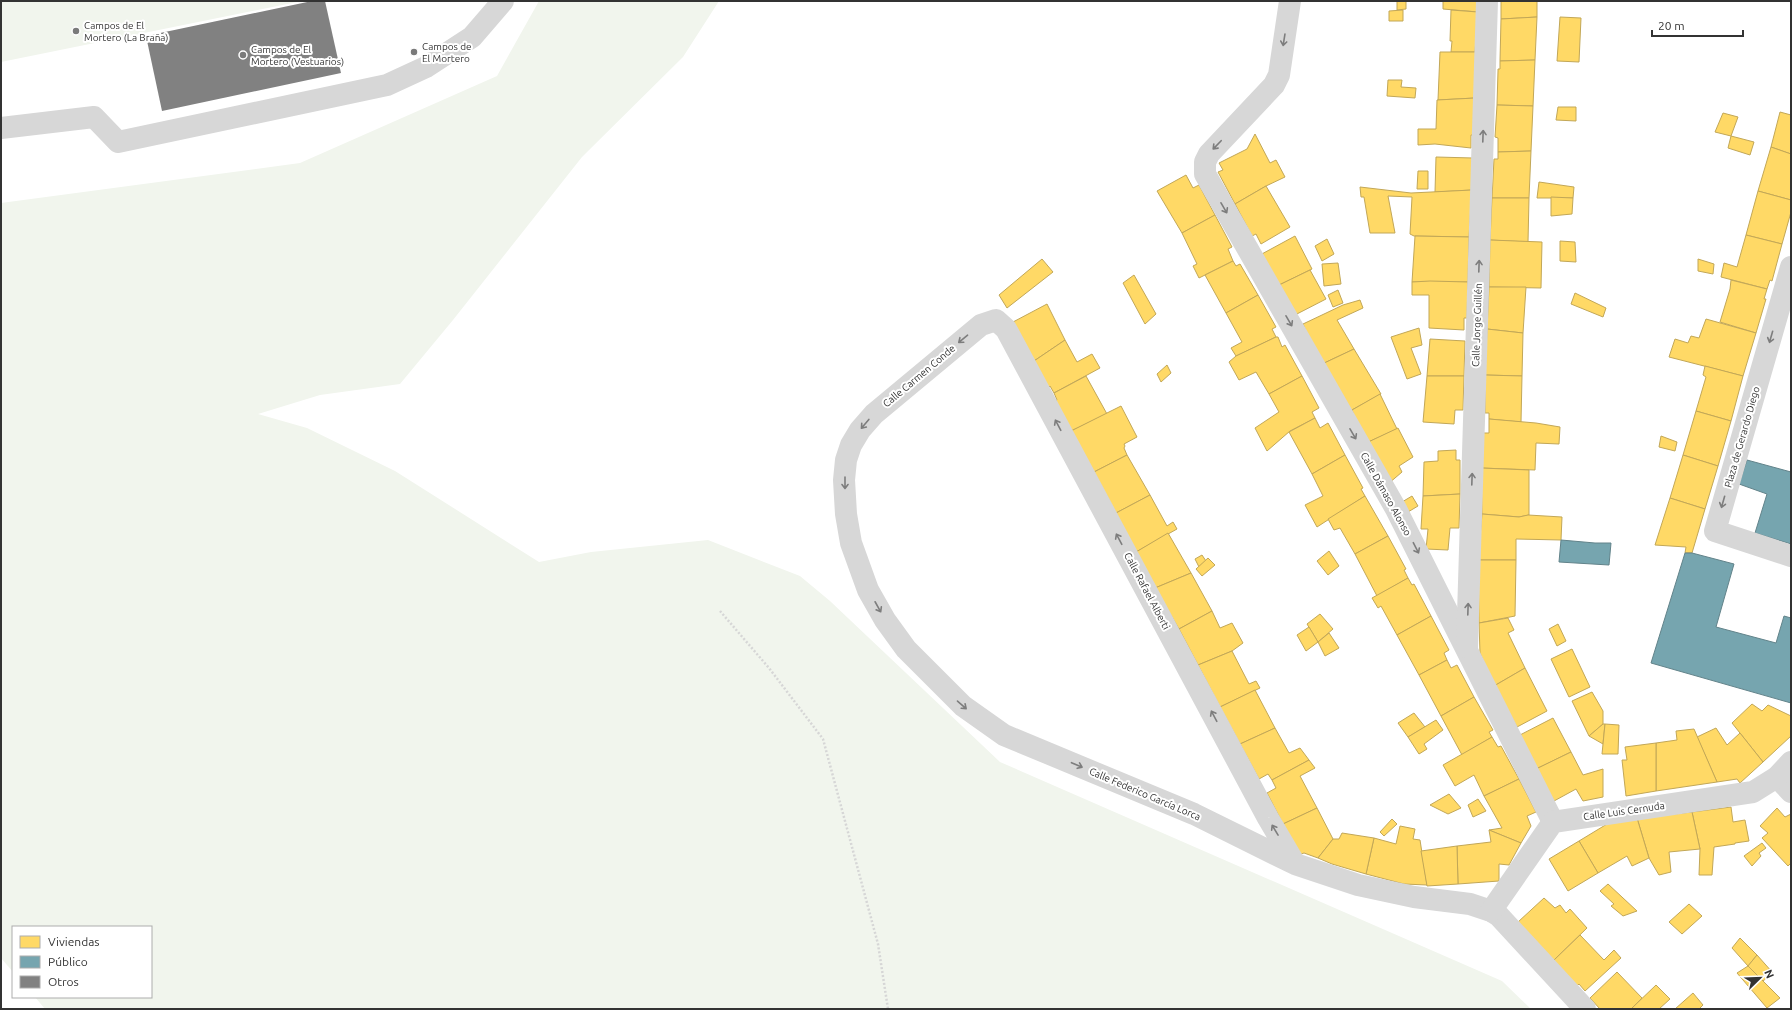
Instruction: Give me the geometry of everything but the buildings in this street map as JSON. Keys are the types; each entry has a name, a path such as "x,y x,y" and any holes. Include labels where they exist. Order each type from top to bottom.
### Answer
{"street":[{"path":"1,128 94,117 118,142 386,85 426,67 472,37 503,1"},
{"name":"Calle Dámaso Alonso","path":"1290,1 1279,75 1274,85 1209,154 1205,162 1205,174 1396,509 1553,822"},
{"name":"Calle Jorge Guillén","path":"1467,648 1487,1"},
{"name":"Plaza de Gerardo Diego","path":"1791,267 1715,531 1791,556"},
{"name":"Calle Carmen Conde","path":"851,445 860,430 874,414 981,325 996,320"},
{"name":"Calle Rafael Alberti","path":"996,320 1006,329 1268,818 1295,864"},
{"name":"Calle Federico García Lorca","path":"851,445 846,460 844,480 846,514 851,543 868,590 885,620 906,649 963,706 1004,734 1194,814 1295,864 1358,885 1414,897 1456,901 1491,911 1499,916 1585,1009"},
{"name":"Calle Luis Cernuda","path":"1553,822 1753,792 1786,777"},
{"path":"1491,911 1553,822"}],"path":[{"path":"720,612 769,668 823,738 878,944 888,1009"}],"shaded area":[{"name":"Campos de El Mortero (La Braña)","path":"1,1 302,1 1,62"},
{"path":"539,1 719,1 683,57 582,157 453,320 400,384 320,395 258,414 307,428 395,471 539,562 591,552 708,540 800,576 830,601 1000,762 1502,981 1531,1009 45,1009 36,998 152,998 152,926 12,926 12,971 1,958 1,203 300,163 497,76"}],"place":[{"name":"Campos de El Mortero (La Braña)","path":"76,31"},
{"name":"Campos de El Mortero","path":"414,52"},
{"name":"Campos de El Mortero (Vestuarios)","path":"243,55"}]}
